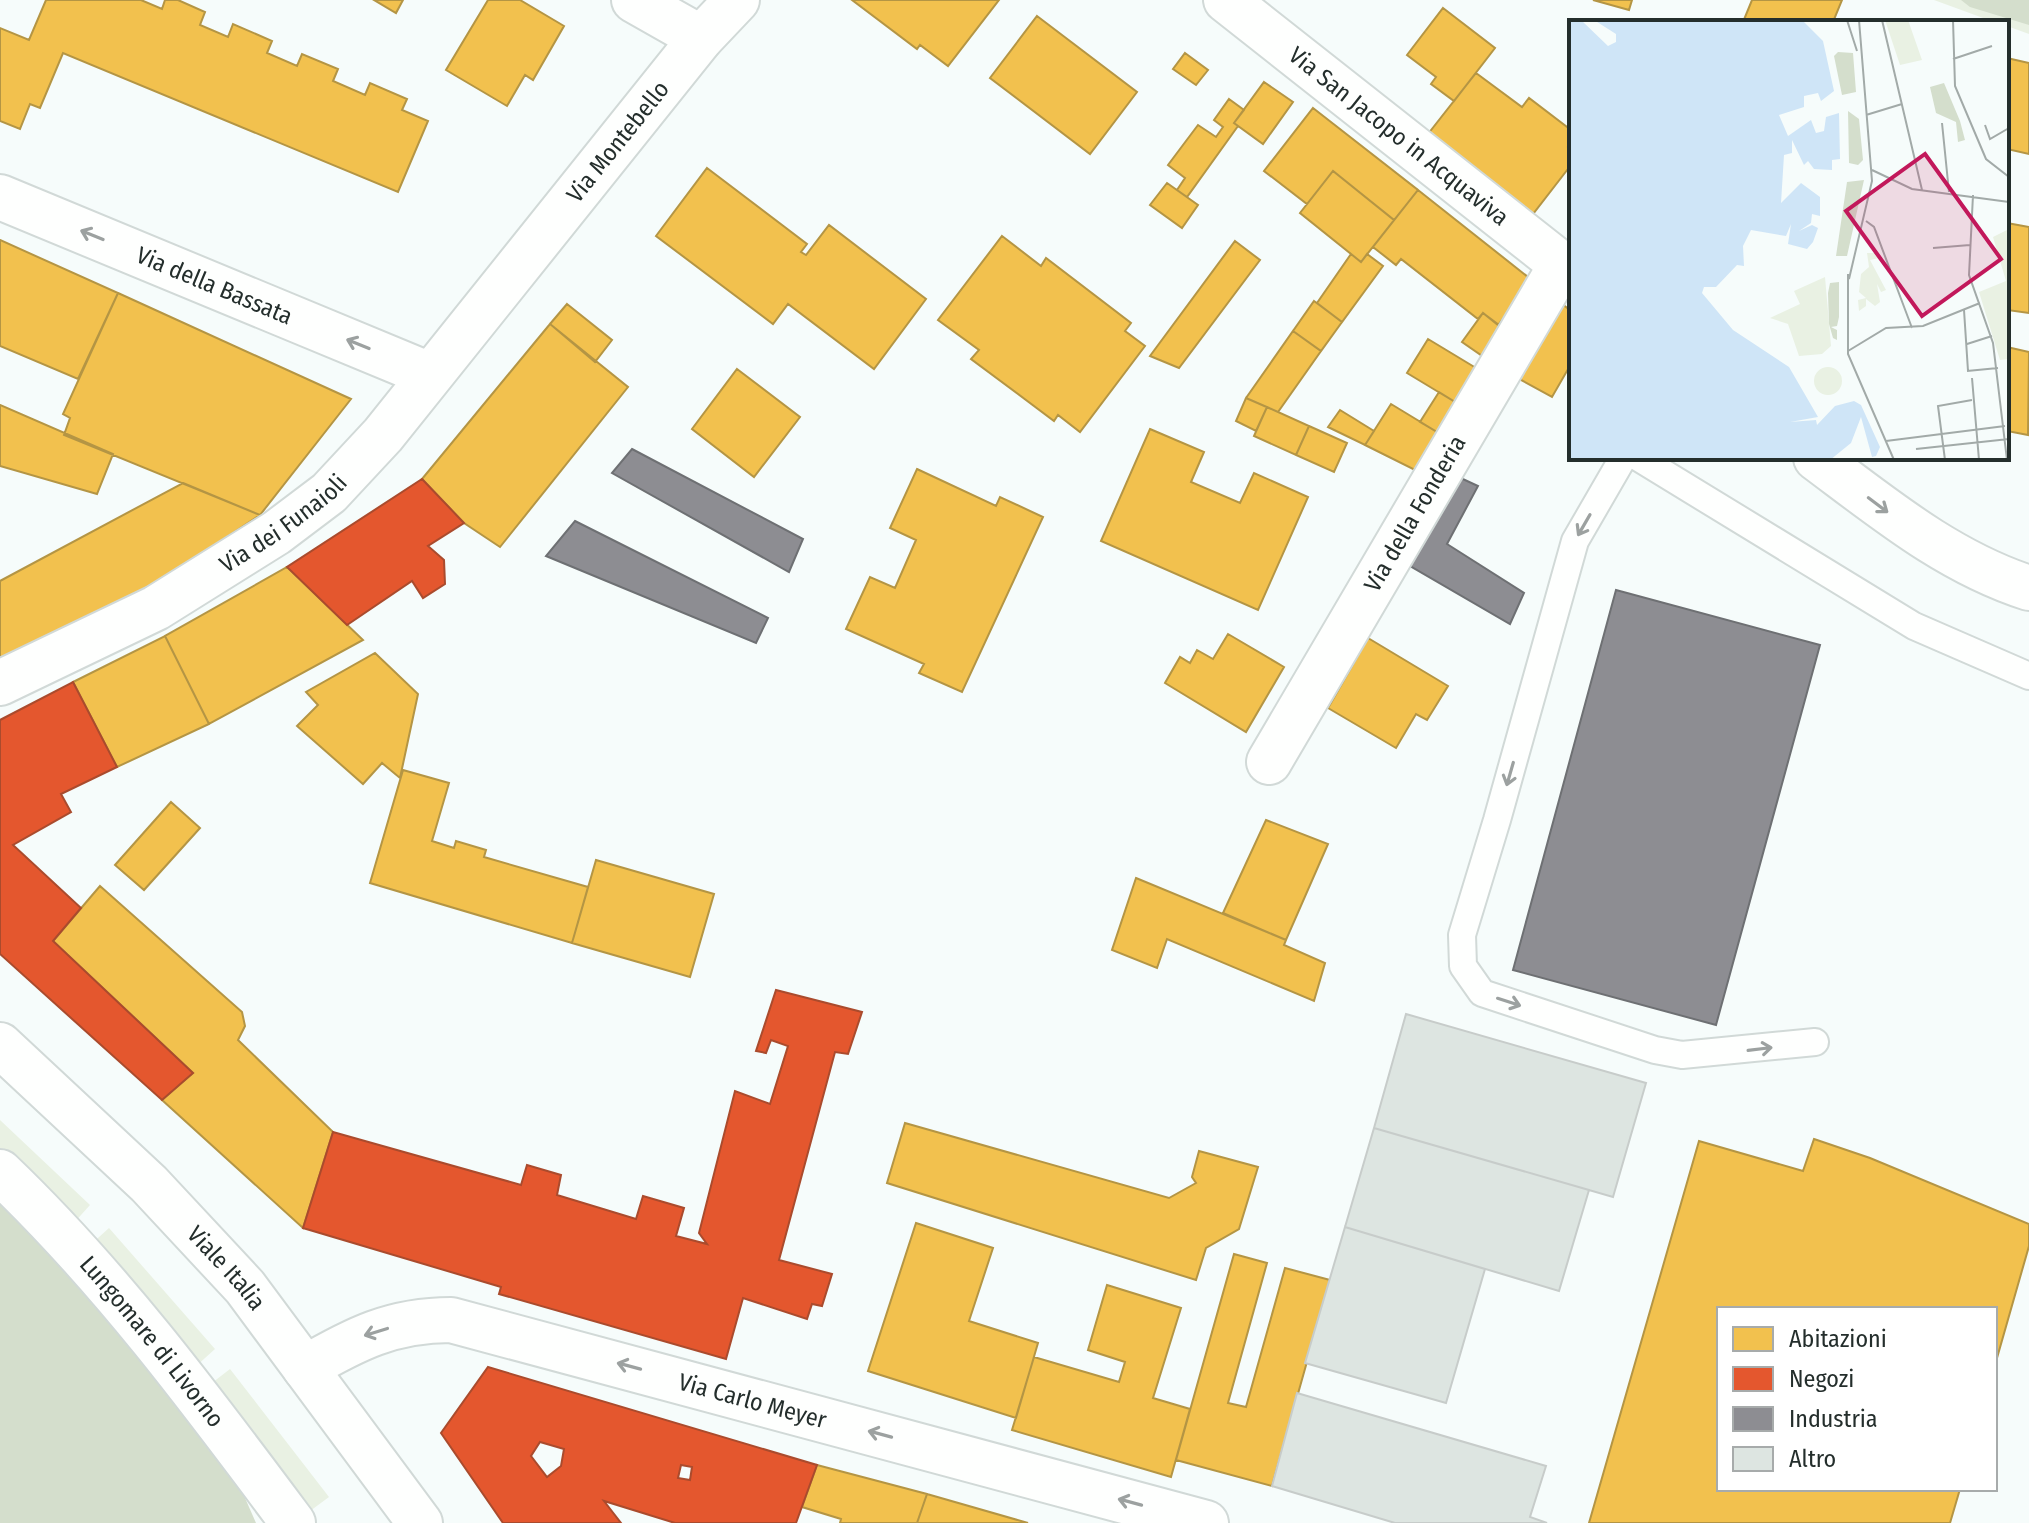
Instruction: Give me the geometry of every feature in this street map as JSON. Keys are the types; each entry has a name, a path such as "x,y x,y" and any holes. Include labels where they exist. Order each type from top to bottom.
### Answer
{"street":[{"path":"634,0 701,38"},
{"name":"Via Montebello","path":"502,286 701,38 737,0"},
{"name":"Via San Jacopo in Acquaviva","path":"1226,0 1566,268"},
{"name":"Via della Bassata","path":"0,197 430,375"},
{"name":"Via della Fonderia","path":"1269,762 1566,268"},
{"name":"Via dei Funaioli","path":"0,683 156,608 276,533 329,493 383,435 502,286"},
{"path":"1819,460 1943,550 2029,588"},
{"name":"Viale Italia","path":"0,1045 149,1184 245,1287 420,1523"},
{"name":"Lungomare di Livorno","path":"0,1172 70,1243 183,1379 293,1523"},
{"name":"Via Carlo Meyer","path":"305,1368 366,1335 407,1324 451,1320 1206,1523"}],"lane":[{"path":"1622,460 1575,541 1462,935 1463,966 1482,993 1655,1050 1682,1055 1815,1042"},
{"path":"1642,460 1914,626 1953,646 2029,676"}],"shaded area":[{"path":"1934,0 2029,0 2029,34 2009,27 2009,20 1989,20"},
{"path":"0,1120 90,1205 72,1225 0,1157"},
{"path":"109,1228 215,1349 194,1368 88,1247"},
{"path":"230,1369 329,1497 306,1514 208,1386"}],"green space":[{"path":"1961,0 2029,0 2029,25 1970,7"},
{"path":"0,1198 14,1208 231,1466 256,1523 0,1523"}],"building: Abitazioni":[{"path":"46,0 141,0 162,9 165,0 178,0 205,12 200,25 228,37 233,24 272,41 267,53 297,66 302,54 338,69 333,81 365,95 370,83 407,99 402,110 428,121 398,192 63,53 40,108 30,104 20,129 0,121 0,28 29,40"},
{"path":"374,0 403,0 396,13"},
{"path":"488,0 520,0 564,26 533,80 525,75 507,106 446,70"},
{"path":"852,0 999,0 948,66 920,45 917,49"},
{"path":"1593,0 1632,0 1629,10"},
{"path":"1752,0 1842,0 1834,20 1744,20"},
{"path":"1443,8 1495,48 1454,101 1431,84 1436,77 1407,55"},
{"path":"1037,16 1137,92 1090,154 990,78"},
{"path":"1185,53 1208,70 1196,85 1173,69"},
{"path":"2009,58 2029,63 2029,154 2009,149"},
{"path":"1476,73 1522,107 1529,98 1569,128 1569,168 1533,214 1428,134"},
{"path":"1264,82 1293,102 1263,144 1234,123"},
{"path":"1229,99 1244,110 1234,123 1238,126 1187,197 1177,190 1185,178 1168,165 1198,125 1216,137 1223,127 1214,120"},
{"path":"1313,108 1418,190 1394,220 1333,171 1307,204 1264,171"},
{"path":"707,168 807,244 801,252 806,255 829,225 926,299 874,369 788,304 773,324 656,236"},
{"path":"1333,171 1394,220 1361,262 1300,213"},
{"path":"1167,183 1198,205 1182,228 1150,205"},
{"path":"1418,190 1533,281 1498,325 1483,313 1478,319 1401,259 1396,265 1373,247"},
{"path":"2009,223 2029,227 2029,313 2009,310"},
{"path":"1002,236 1041,266 1046,258 1131,323 1125,331 1145,346 1080,432 1058,415 1054,421 971,359 979,350 938,320"},
{"path":"0,240 118,293 78,379 0,346"},
{"path":"1235,241 1260,260 1179,368 1150,356"},
{"path":"1351,254 1361,262 1367,254 1383,266 1342,322 1317,303"},
{"path":"118,293 351,399 260,515 64,435 70,418 63,414"},
{"path":"1556,299 1569,309 1569,367 1552,397 1512,375"},
{"path":"1314,301 1342,322 1321,351 1293,331"},
{"path":"567,304 612,340 595,362 550,324"},
{"path":"1483,313 1511,334 1491,362 1462,342"},
{"path":"550,324 628,387 500,547 464,523 422,479"},
{"path":"1293,331 1321,351 1278,412 1246,398"},
{"path":"1428,339 1476,368 1455,402 1407,373"},
{"path":"2009,347 2029,352 2028,435 2009,431"},
{"path":"737,369 800,417 754,477 692,429"},
{"path":"1439,392 1460,405 1442,435 1420,422"},
{"path":"1246,398 1267,407 1256,431 1236,421"},
{"path":"1391,404 1442,435 1419,472 1365,445"},
{"path":"0,405 113,454 97,494 0,466"},
{"path":"1267,407 1309,426 1296,455 1254,436"},
{"path":"1340,410 1374,431 1365,445 1328,427"},
{"path":"1309,426 1347,443 1334,472 1296,455"},
{"path":"1150,429 1204,452 1191,482 1240,503 1254,473 1308,497 1258,610 1101,541"},
{"path":"917,469 996,506 1000,497 1043,517 962,692 919,673 924,664 846,629 870,577 895,588 916,540 890,528"},
{"path":"183,483 260,515 144,592 0,663 0,581"},
{"path":"287,567 363,640 209,724 165,636"},
{"path":"1228,634 1284,667 1246,732 1165,683 1180,657 1190,663 1197,650 1213,659"},
{"path":"165,636 209,724 117,767 73,682"},
{"path":"1368,638 1448,686 1427,720 1416,714 1396,748 1328,708"},
{"path":"375,653 418,694 400,778 382,763 363,784 297,726 318,705 306,692"},
{"path":"403,770 449,783 432,841 454,848 456,841 486,850 484,857 588,887 572,943 370,883"},
{"path":"171,802 200,828 144,890 115,865"},
{"path":"1266,820 1328,844 1286,940 1223,913"},
{"path":"596,860 714,894 690,977 572,943"},
{"path":"1136,878 1286,940 1284,945 1325,963 1314,1001 1167,939 1157,968 1112,950"},
{"path":"100,886 242,1012 245,1026 238,1040 333,1132 303,1228 162,1100 193,1073 53,941"},
{"path":"905,1123 1169,1198 1196,1183 1192,1177 1199,1151 1258,1167 1239,1229 1206,1248 1196,1280 887,1183"},
{"path":"1814,1139 1870,1158 2029,1224 2029,1246 1997,1358 1997,1307 1717,1307 1717,1491 1959,1491 1950,1523 1589,1523 1699,1141 1803,1171"},
{"path":"916,1223 993,1248 969,1321 1038,1343 1016,1418 868,1371"},
{"path":"1234,1254 1267,1263 1228,1403 1246,1407 1285,1268 1330,1280 1272,1486 1176,1460"},
{"path":"1107,1285 1181,1308 1153,1398 1190,1409 1171,1477 1012,1430 1034,1357 1119,1382 1125,1362 1088,1350"},
{"path":"817,1465 927,1494 917,1523 840,1523 841,1519 802,1507"},
{"path":"927,1494 1028,1523 917,1523"}],"building: Negozi":[{"path":"422,479 464,523 428,546 444,560 445,584 423,598 412,581 347,625 287,567"},
{"path":"73,682 117,767 61,794 71,812 13,845 81,908 53,941 193,1073 162,1100 0,954 0,720"},
{"path":"776,990 862,1012 848,1054 835,1052 779,1260 832,1274 822,1306 812,1304 807,1319 743,1298 726,1359 499,1294 501,1287 303,1228 333,1132 521,1185 527,1165 561,1175 557,1195 636,1219 643,1196 684,1208 676,1236 707,1244 699,1233 735,1091 770,1104 788,1046 771,1040 766,1053 756,1051"},
{"path":"488,1367 817,1465 796,1523 675,1523 604,1501 621,1523 503,1523 441,1433","holes":["540,1442 564,1449 561,1466 547,1477 531,1456","681,1465 692,1467 690,1480 678,1478"]}],"building: Industria":[{"path":"632,449 803,539 789,572 612,473"},
{"path":"1452,474 1478,486 1447,544 1524,593 1510,624 1405,563"},
{"path":"575,521 768,618 756,643 546,556"},
{"path":"1616,590 1820,645 1716,1025 1513,970"}],"building: Altro":[{"path":"1406,1014 1646,1083 1613,1197 1374,1128"},
{"path":"1374,1128 1589,1190 1559,1291 1345,1227"},
{"path":"1345,1227 1485,1269 1446,1403 1305,1363"},
{"path":"1297,1393 1546,1466 1530,1517 1547,1523 1395,1523 1272,1486"}]}
